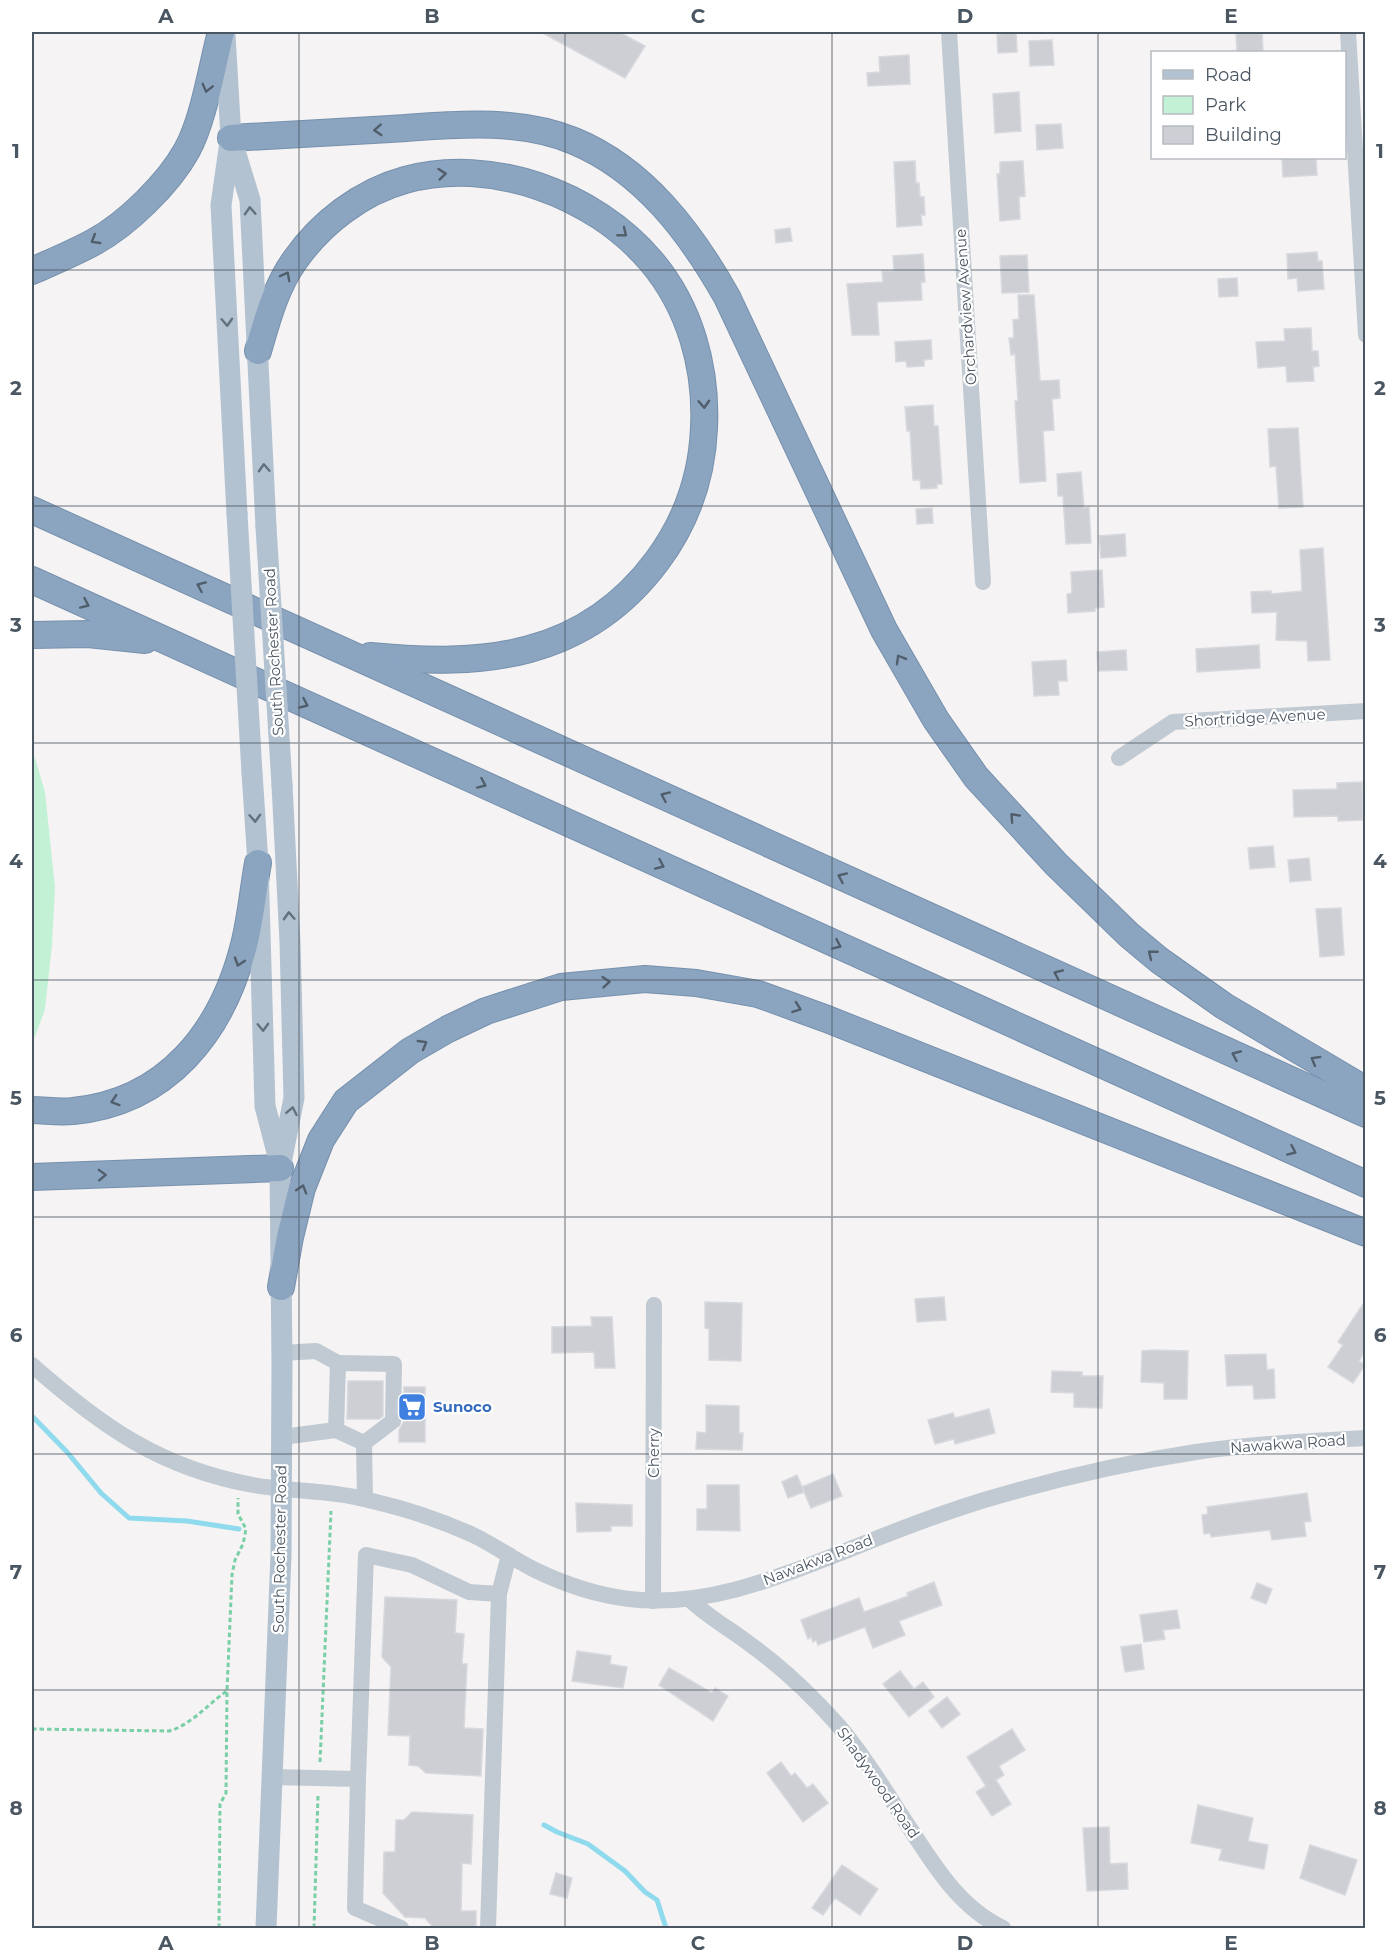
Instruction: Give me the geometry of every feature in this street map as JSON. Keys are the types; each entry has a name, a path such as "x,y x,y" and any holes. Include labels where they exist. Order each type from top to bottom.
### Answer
{"highway":[{"path":"32,271 95,242 133,213 164,183 187,149 202,109 223,32"},
{"path":"231,138 457,125 502,126 536,130 574,140 614,162 648,189 674,218 712,271 727,297 884,630 936,720 976,777 1056,864 1151,954 1224,1006 1365,1090"},
{"path":"258,351 274,299 294,261 327,223 362,198 394,184 447,173 497,174 551,191 590,210 624,233 652,262 675,295 693,336 703,373 705,409 703,452 690,503 671,542 635,588 586,625 551,642 507,655 446,661 350,654"},
{"path":"32,510 1365,1114"},
{"path":"32,580 1365,1184"},
{"path":"32,635 88,634 175,645"},
{"path":"32,1110 72,1111 117,1102 153,1085 185,1060 212,1026 230,990 244,944 258,863"},
{"path":"281,1287 302,1188 321,1140 346,1101 410,1051 486,1011 561,987 645,979 696,983 758,994 827,1019 1365,1233"},
{"path":"32,1177 280,1168"}],"main road":[{"name":"South Rochester Road","path":"223,32 231,138 249,200 290,942 294,1098 280,1168 281,1555 266,1929"},
{"name":"South Rochester Road","path":"231,138 221,205 258,863 265,1106 280,1168"}],"street":[{"name":"Orchardview Avenue","path":"949,32 983,582"},
{"path":"1348,32 1365,335"},
{"name":"Shortridge Avenue","path":"1119,758 1173,723 1365,711"},
{"name":"Cherry","path":"653,1601 654,1305"},
{"path":"282,1353 316,1351 338,1364 394,1364 393,1421 364,1443"},
{"path":"336,1430 338,1364"},
{"name":"Nawakwa Road","path":"32,1365 91,1415 123,1437 204,1472 237,1482 282,1489 331,1492 365,1499 440,1521 475,1536 531,1568 573,1586 608,1595 653,1601 688,1599 790,1574 932,1518 1059,1480 1195,1452 1365,1438"},
{"path":"282,1437 336,1430 364,1443"},
{"path":"364,1443 365,1499"},
{"path":"401,1929 354,1908 366,1555 412,1565 469,1592 499,1594"},
{"path":"489,1929 499,1594 509,1555"},
{"name":"Shadywood Road","path":"688,1599 703,1613 778,1666 815,1701 861,1755 941,1875 977,1912 1003,1929"},
{"path":"272,1777 358,1779"}],"path":[{"path":"219,1929 220,1803 226,1793 227,1691 232,1575 246,1529 238,1514 238,1503"},
{"path":"314,1929 331,1505"},
{"path":"32,1730 169,1731 187,1724 227,1691"}],"green space":[{"path":"32,755 35,758 45,792 55,888 45,1009 35,1037 32,1039"}],"building":[{"path":"541,32 619,32 645,46 625,78"},
{"path":"1002,32 1016,32 1017,52 998,53 997,35"},
{"path":"1236,32 1262,32 1263,51 1237,51"},
{"path":"1052,40 1054,65 1030,66 1029,41"},
{"path":"909,55 910,84 868,86 867,73 880,72 879,57"},
{"path":"1019,92 1021,131 995,133 993,94"},
{"path":"1061,124 1063,148 1037,150 1036,125"},
{"path":"1282,159 1316,159 1317,175 1283,177"},
{"path":"915,161 916,183 919,183 920,197 924,197 925,215 921,215 922,225 897,227 894,162"},
{"path":"1023,161 1025,196 1019,197 1020,219 1000,221 997,174 1000,174 1000,162"},
{"path":"790,228 792,241 776,243 775,230"},
{"path":"1317,252 1318,261 1322,261 1324,289 1298,291 1297,278 1288,279 1287,254"},
{"path":"923,254 925,282 921,282 922,300 877,302 879,335 852,335 847,284 883,282 882,271 894,271 893,256"},
{"path":"1027,255 1029,292 1002,293 1000,256"},
{"path":"1237,278 1238,296 1219,297 1218,279"},
{"path":"1018,295 1034,295 1040,381 1059,380 1060,398 1052,399 1054,430 1043,431 1046,481 1020,483 1015,401 1018,401 1015,354 1011,355 1009,338 1014,338 1013,320 1019,319"},
{"path":"1311,328 1312,351 1318,351 1319,366 1313,367 1314,381 1287,382 1286,366 1258,368 1256,342 1285,341 1284,329"},
{"path":"931,340 932,359 924,360 924,366 907,367 906,361 896,362 895,342"},
{"path":"933,405 934,426 938,426 942,484 937,484 937,488 921,489 920,480 913,480 910,431 907,431 905,407"},
{"path":"1298,428 1303,507 1279,508 1276,466 1270,467 1268,429"},
{"path":"1081,472 1084,508 1089,507 1091,543 1066,544 1063,496 1058,496 1057,474"},
{"path":"932,508 933,523 917,524 916,509"},
{"path":"1125,534 1126,556 1101,558 1099,536"},
{"path":"1323,548 1330,660 1308,661 1307,641 1276,640 1277,612 1252,613 1251,592 1271,591 1271,594 1302,591 1300,550"},
{"path":"1102,570 1104,607 1095,608 1095,611 1068,613 1067,594 1072,593 1071,572"},
{"path":"1259,645 1260,668 1197,672 1196,649"},
{"path":"1126,650 1127,670 1098,671 1097,652"},
{"path":"1066,660 1067,681 1058,681 1059,695 1034,696 1032,662"},
{"path":"1362,782 1363,820 1338,821 1338,816 1294,817 1293,790 1337,789 1337,783"},
{"path":"1273,846 1275,867 1250,869 1248,848"},
{"path":"1309,858 1311,880 1290,882 1288,860"},
{"path":"1341,908 1344,955 1320,957 1316,909"},
{"path":"944,1297 946,1320 917,1322 915,1299"},
{"path":"1365,1301 1365,1351 1359,1361 1365,1365 1353,1383 1328,1367 1343,1345 1338,1342"},
{"path":"705,1302 742,1303 741,1361 709,1360 709,1329 705,1328"},
{"path":"591,1317 612,1317 615,1368 595,1368 594,1352 552,1353 552,1327 592,1326"},
{"path":"1142,1351 1188,1351 1187,1399 1164,1399 1164,1383 1141,1382"},
{"path":"1266,1354 1267,1370 1274,1369 1275,1398 1254,1399 1253,1385 1227,1386 1225,1355"},
{"path":"1052,1371 1082,1372 1082,1376 1103,1376 1102,1408 1074,1407 1074,1393 1051,1392"},
{"path":"348,1381 383,1381 383,1416 379,1419 347,1419"},
{"path":"404,1387 425,1387 425,1442 399,1442 399,1430 404,1421"},
{"path":"706,1405 739,1406 739,1433 743,1433 742,1450 696,1449 697,1432 706,1433"},
{"path":"989,1409 995,1433 955,1444 954,1439 935,1444 928,1420 953,1413 955,1418"},
{"path":"833,1474 842,1496 811,1508 802,1487"},
{"path":"797,1475 804,1492 788,1498 782,1482"},
{"path":"707,1485 739,1485 740,1531 697,1530 697,1509 707,1509"},
{"path":"1307,1493 1311,1521 1304,1522 1306,1536 1272,1540 1270,1530 1211,1537 1210,1533 1204,1534 1202,1515 1208,1514 1207,1507"},
{"path":"576,1503 632,1505 632,1526 611,1526 611,1531 577,1532"},
{"path":"934,1582 942,1605 899,1621 905,1635 873,1648 865,1627 818,1645 811,1637 808,1639 801,1620 859,1598 864,1612 908,1596 907,1593"},
{"path":"1257,1583 1272,1589 1266,1604 1251,1598"},
{"path":"385,1597 457,1600 455,1633 464,1634 462,1664 467,1664 464,1728 483,1729 481,1776 426,1773 418,1766 409,1765 410,1736 388,1735 391,1667 382,1657"},
{"path":"1177,1610 1180,1628 1163,1630 1165,1639 1144,1642 1140,1615"},
{"path":"1141,1644 1144,1669 1125,1672 1121,1647"},
{"path":"577,1651 611,1656 610,1664 627,1667 623,1688 572,1681"},
{"path":"669,1668 712,1693 715,1688 728,1696 713,1721 659,1685"},
{"path":"900,1671 914,1689 923,1682 934,1697 909,1717 883,1684"},
{"path":"947,1697 960,1714 942,1728 929,1711"},
{"path":"1012,1729 1025,1750 999,1766 1004,1775 996,1780 1011,1804 992,1816 976,1792 986,1786 967,1757"},
{"path":"781,1762 791,1776 795,1773 807,1788 813,1784 828,1803 803,1822 767,1773"},
{"path":"1198,1805 1253,1818 1248,1841 1268,1845 1264,1869 1219,1860 1222,1849 1191,1843"},
{"path":"412,1812 473,1815 471,1864 462,1863 461,1911 476,1911 476,1929 435,1929 425,1918 405,1917 383,1893 384,1852 395,1852 396,1820 404,1820"},
{"path":"1109,1827 1110,1864 1127,1863 1128,1889 1087,1891 1083,1828"},
{"path":"1310,1845 1357,1860 1345,1895 1300,1878"},
{"path":"842,1865 878,1889 860,1915 835,1898 823,1915 812,1908"},
{"path":"556,1873 572,1878 567,1898 550,1894"}],"waterway":[{"path":"32,1416 67,1452 101,1493 129,1518 187,1521 239,1529"},
{"path":"544,1825 588,1844 625,1871 645,1892 657,1900 666,1928"}],"place":[{"name":"Sunoco","path":"412,1407"}]}
